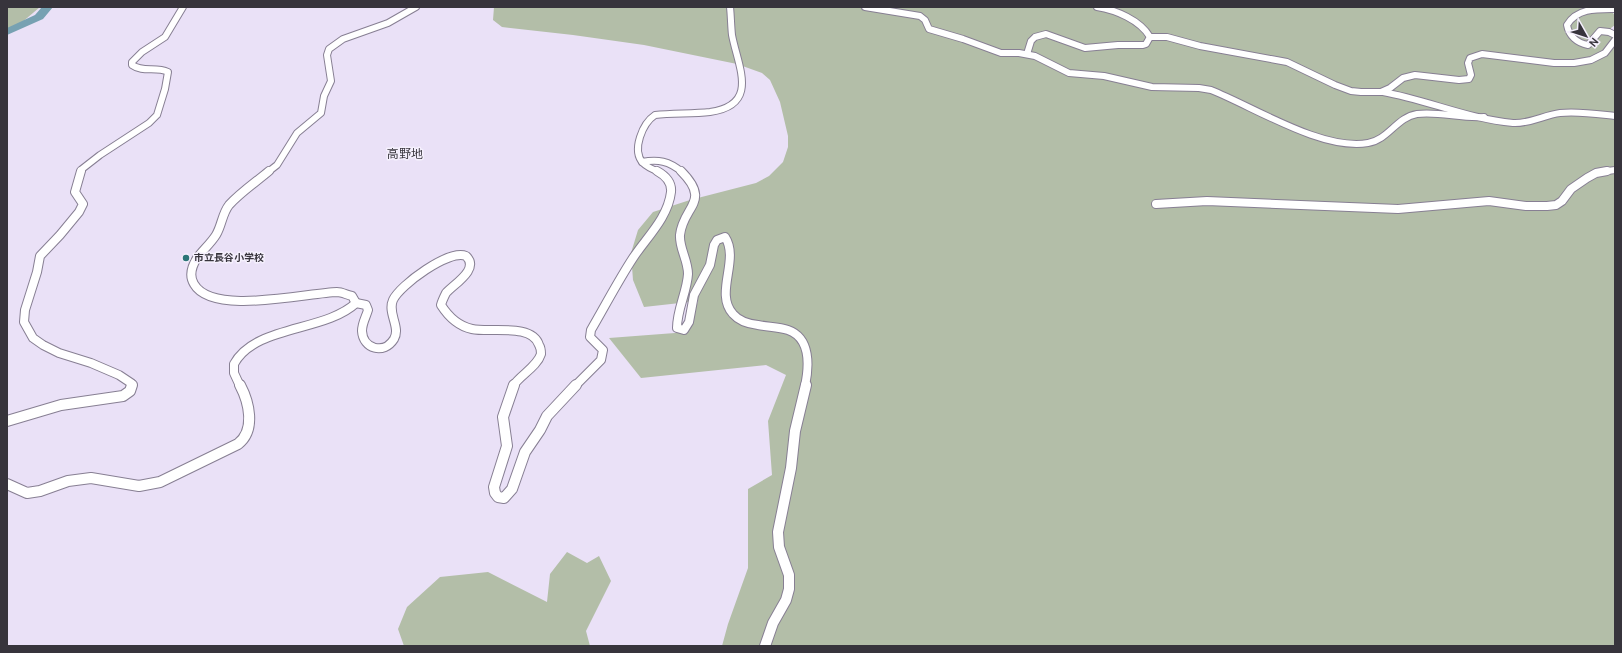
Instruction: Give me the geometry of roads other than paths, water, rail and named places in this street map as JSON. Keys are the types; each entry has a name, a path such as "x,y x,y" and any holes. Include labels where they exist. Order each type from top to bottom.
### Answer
{"street":[{"path":"7,421 60,405 123,396 130,391 132,387 130,383 119,375 91,363 58,353 43,345 34,338 24,322 25,310 37,272 40,256 60,235 79,212 83,204 75,192 82,169 100,155 149,123 156,115 165,89 168,72 162,70 136,68 132,65 132,62 136,56 166,35 183,7"},
{"path":"416,7 390,22 348,37 327,51 331,81 324,96 321,113 297,133 290,142 278,165 245,190 229,205 222,216 221,225 215,236 203,249 194,263 191,275 192,281 196,288 204,294 216,298 259,301 339,292 352,296 356,303 366,305 368,310 362,328 363,337 367,345 374,349 380,350 386,347 396,337 391,309 396,294 408,282 445,260 454,255 464,254 470,261 468,269 460,280 442,297 441,305 447,314 463,325 472,329 519,331 529,333 536,338 542,348 541,354 519,378 513,387 502,420 507,436 507,446 494,486 495,493 498,497 504,498 512,489 524,452 540,430 547,416 601,360 603,350 590,337 591,330 633,259 663,214 669,201 671,191 670,183 662,174 642,162 639,156 639,145 644,126 651,117 661,114 716,111 730,106 741,97 744,85 732,34 730,7"},
{"path":"865,7 920,16 925,20 929,29 936,32 963,39 1001,52 1035,56 1069,73 1104,76 1152,87 1199,88 1211,90 1310,133 1350,144 1375,142 1400,120 1417,114 1452,117 1484,117"},
{"path":"1097,7 1109,9 1137,24 1147,30 1150,37"},
{"path":"1615,9 1598,10 1576,15 1572,17 1567,25 1571,36 1583,45 1588,45 1598,32 1606,31 1615,35"},
{"path":"1028,54 1031,40 1042,35 1054,36 1085,48 1143,45 1146,44 1150,37"},
{"path":"1150,37 1167,37 1207,48 1287,62 1301,67 1329,83 1347,90 1363,93 1383,92 1413,97 1484,117 1515,123 1537,121 1560,113 1615,116"},
{"path":"1383,92 1408,76 1462,80 1469,79 1471,75 1468,63 1470,58 1482,54 1565,64 1581,63 1607,52 1615,40"},
{"path":"642,162 664,161 673,165 685,175 696,191 695,200 683,223 680,234 680,247 686,260 688,272 676,318 677,328 684,330 689,322 694,295 710,265 714,245 717,240 725,237 729,243 729,268 726,282 726,302 729,310 733,315 742,321 758,326 789,330 800,336 804,345 808,361 806,381 795,428 792,460 779,523 779,547 789,575 790,585 783,606 773,623 765,646"},
{"path":"1156,204 1207,201 1398,209 1489,202 1526,206 1547,206 1562,201 1571,189 1586,178 1596,173 1615,170"},
{"path":"7,484 27,493 40,491 86,478 108,480 139,486 153,484 172,477 238,444 244,440 247,435 250,418 243,392 237,382 232,368 235,361 244,352 268,338 288,330 332,318 349,310 356,303"}],"waterway":[{"path":"7,32 39,17 48,7"}],"place":[{"name":"市立長谷小学校","path":"186,258"}],"district":[{"name":"高野地","path":"405,155"}]}
